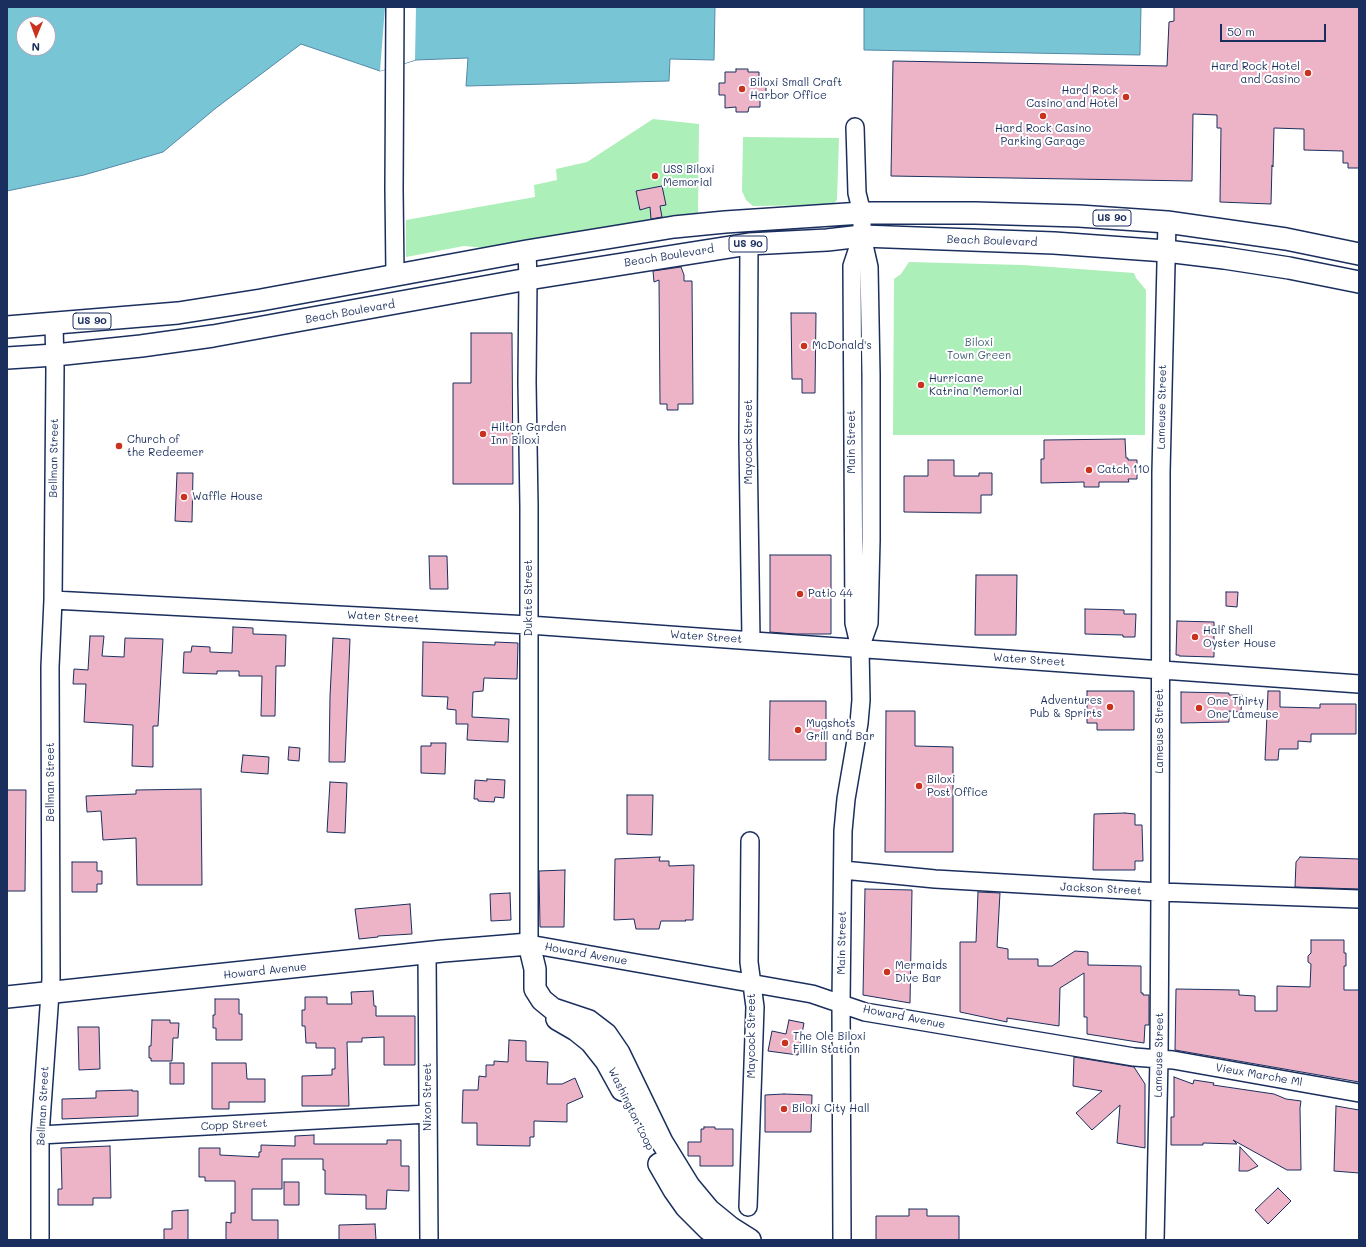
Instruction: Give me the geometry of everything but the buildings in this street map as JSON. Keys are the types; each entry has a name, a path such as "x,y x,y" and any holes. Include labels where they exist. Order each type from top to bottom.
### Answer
{"main road":[{"name":"US 90","path":"7,327 178,313 527,251 674,227 862,213 975,213 1079,216 1167,222 1286,239 1359,254"},
{"name":"Beach Boulevard","path":"7,358 55,355 141,346 213,336 528,279 749,244 827,240 862,236 1054,243 1166,251 1282,267 1359,282"},
{"name":"Howard Avenue","path":"7,998 427,953 529,944"},
{"path":"529,944 535,969 535,989 542,1000 554,1009 589,1021 606,1034 619,1053 655,1144 709,1210 731,1228 750,1240"},
{"name":"Washington Loop","path":"655,1144 674,1190 686,1207 708,1230 722,1240"}],"street":[{"path":"395,7 394,189 396,275"},
{"name":"Main Street","path":"842,1240 841,1003 843,831 861,700 860,648 854,623 852,266 862,236 862,213 856,194 855,127"},
{"name":"Lameuse Street","path":"1155,1240 1159,1059 1162,404 1167,222"},
{"name":"Maycock Street","path":"749,244 748,441 751,640"},
{"name":"Dukate Street","path":"527,251 529,944"},
{"name":"Bellman Street","path":"40,1240 40,1135 51,979 50,667 53,600 54,324"},
{"name":"Water Street","path":"53,600 529,625 1359,684"},
{"name":"Maycock Street","path":"748,1207 755,1007 749,962 750,841"},
{"name":"Jackson Street","path":"843,870 935,879 1160,892 1359,899"},
{"name":"Howard Avenue","path":"529,944 812,994 873,1013 1134,1057 1159,1059"},
{"name":"Nixon Street","path":"427,953 429,1240"},
{"name":"Vieux Marche Ml","path":"1159,1059 1174,1060 1359,1093"},
{"name":"Copp Street","path":"40,1135 428,1114"}],"green space":[{"path":"653,119 699,124 698,214 495,249 464,246 406,257 406,220 535,197 534,185 557,180 556,169 587,162"},
{"path":"743,137 839,138 837,200 832,205 753,206 746,200 742,191"},
{"name":"Biloxi Town Green","path":"909,262 1023,265 1134,273 1136,278 1146,290 1145,435 893,435 894,279 901,274"}],"water":[{"path":"7,7 715,7 714,60 670,59 669,81 466,86 468,58 416,60 380,71 301,44 216,108 163,152 84,175 7,191"},
{"path":"864,7 1141,7 1140,55 864,50"}],"pier":[{"path":"385,7 416,7 415,60 380,71"}],"place":[{"name":"Hard Rock Hotel and Casino","path":"1308,73"},
{"name":"Biloxi Small Craft Harbor Office","path":"742,89"},
{"name":"Hard Rock Casino and Hotel","path":"1126,97"},
{"name":"Hard Rock Casino Parking Garage","path":"1043,116"},
{"name":"USS Biloxi Memorial","path":"655,176"},
{"name":"McDonald's","path":"804,346"},
{"name":"Hurricane Katrina Memorial","path":"921,385"},
{"name":"Hilton Garden Inn Biloxi","path":"483,434"},
{"name":"Church of the Redeemer","path":"119,446"},
{"name":"Catch 110","path":"1089,470"},
{"name":"Waffle House","path":"184,497"},
{"name":"Patio 44","path":"800,594"},
{"name":"Half Shell Oyster House","path":"1195,637"},
{"name":"Adventures Pub & Sprirts","path":"1110,707"},
{"name":"One Thirty One Lameuse","path":"1199,708"},
{"name":"Mugshots Grill and Bar","path":"798,730"},
{"name":"Biloxi Post Office","path":"919,786"},
{"name":"Mermaids Dive Bar","path":"887,972"},
{"name":"The Ole Biloxi Fillin Station","path":"785,1043"},
{"name":"Biloxi City Hall","path":"784,1109"}]}
